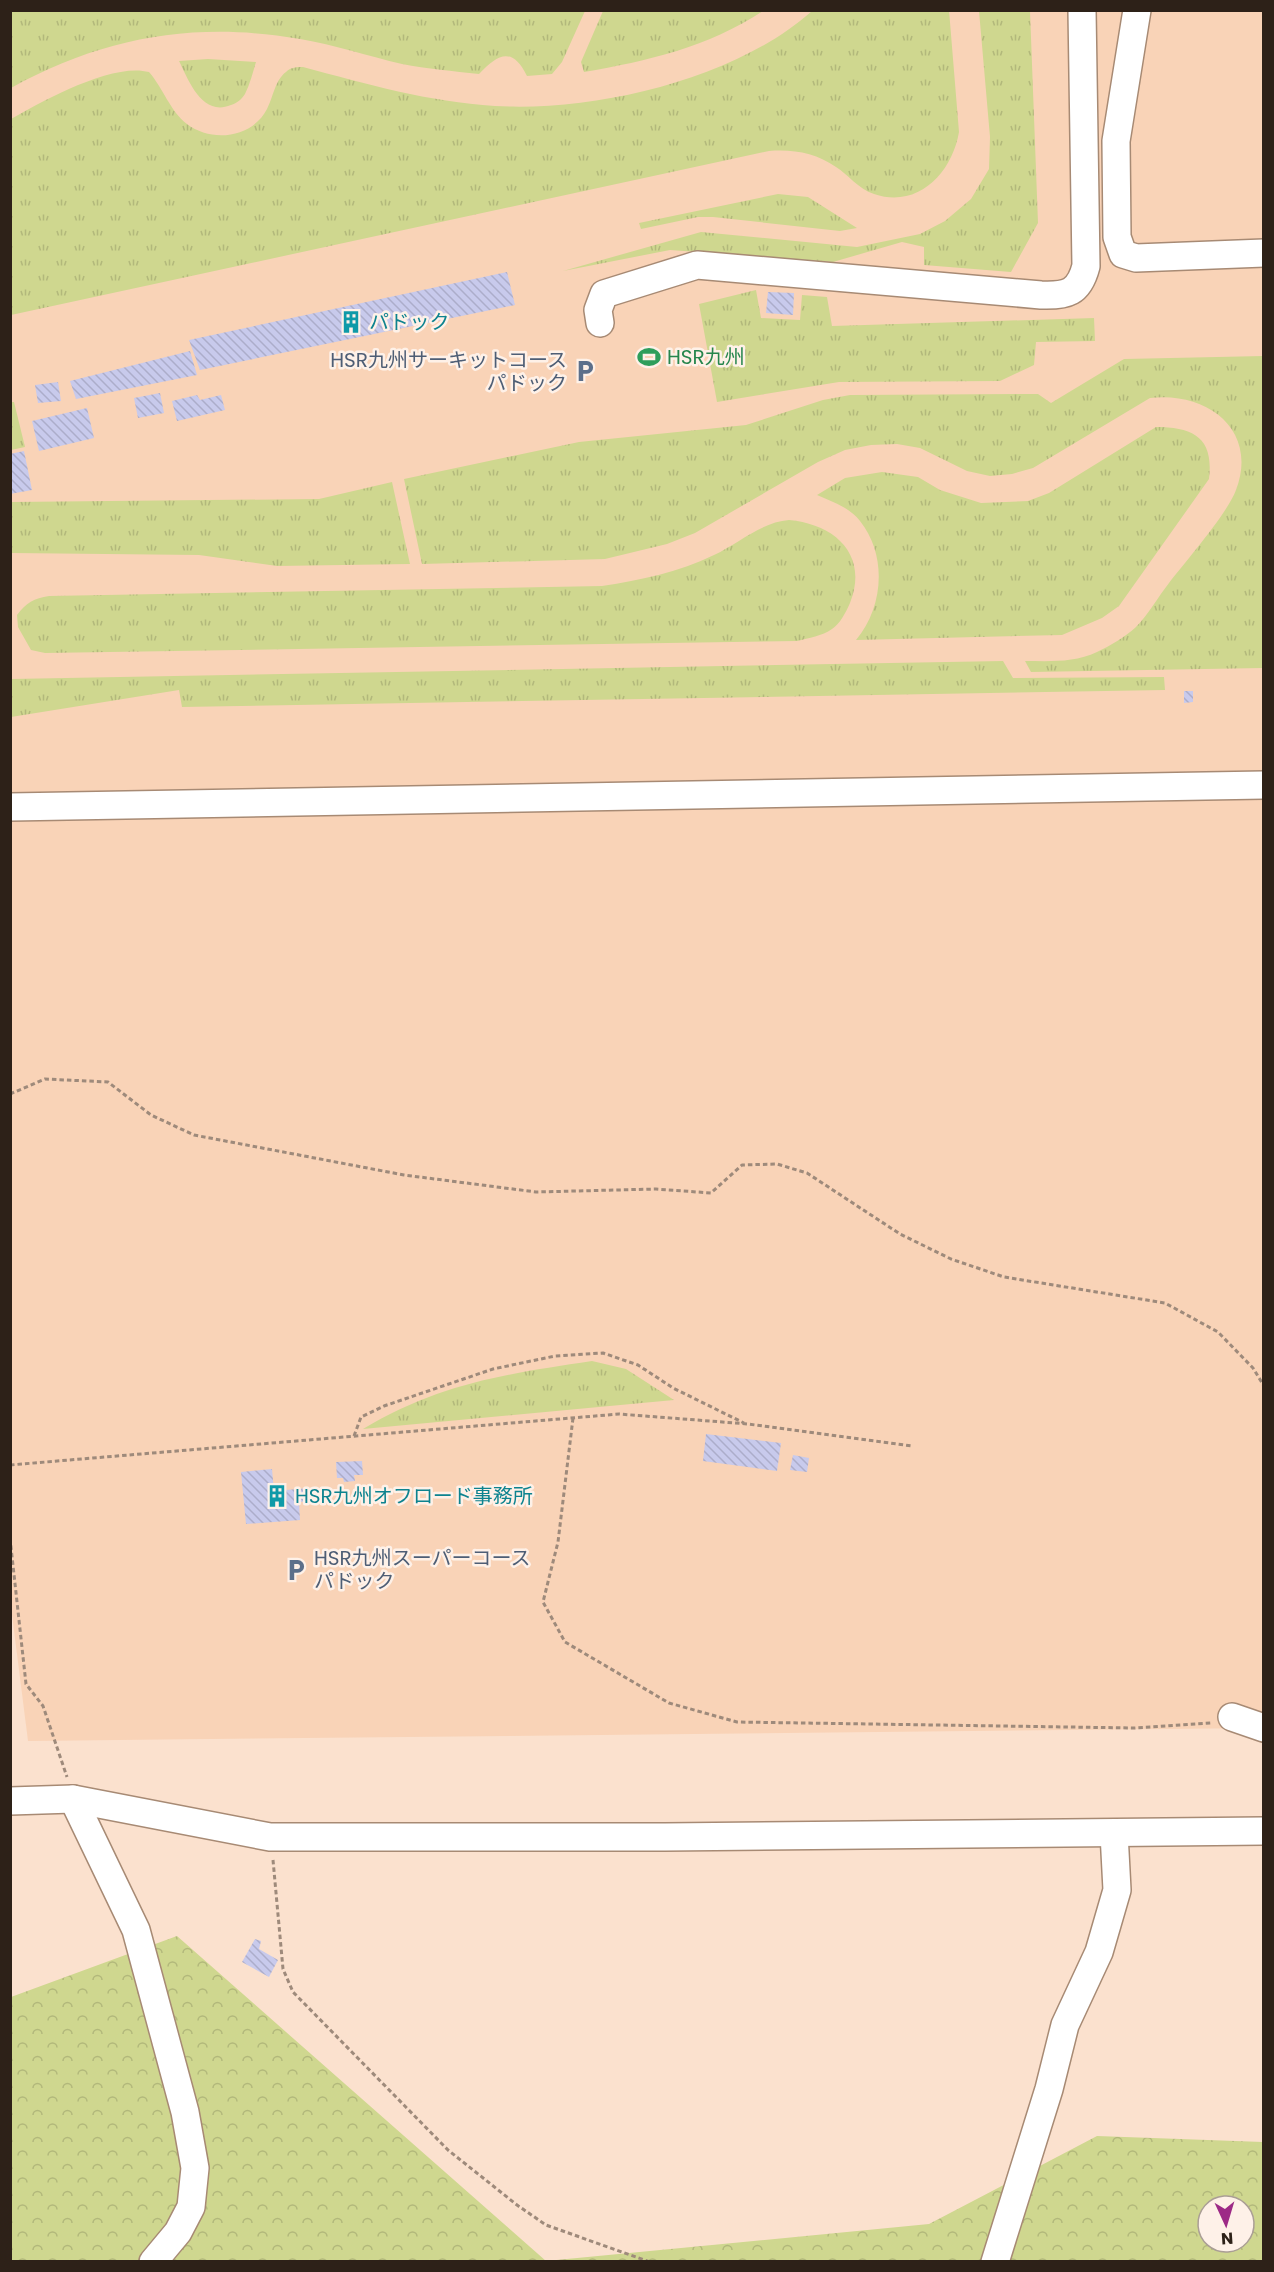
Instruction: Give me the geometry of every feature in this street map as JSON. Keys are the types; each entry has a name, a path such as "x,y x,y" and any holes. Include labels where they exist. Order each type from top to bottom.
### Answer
{"street":[{"path":"600,323 598,310 604,294 697,265 1041,295 1056,296 1073,291 1082,280 1086,266 1082,10"},
{"path":"1137,10 1116,141 1117,237 1124,254 1136,258 1263,253"},
{"path":"10,807 1263,785"},
{"path":"1232,1716 1263,1728"},
{"path":"73,1799 136,1930 189,2135 195,2168 191,2207 178,2232 153,2262"},
{"path":"10,1801 73,1799 270,1837 1263,1831"},
{"path":"995,2262 1049,2089 1065,2025 1099,1952 1117,1890 1114,1833"}],"path":[{"path":"10,1094 45,1079 108,1082 151,1115 194,1135 404,1175 536,1192 656,1189 711,1193 742,1165 777,1164 807,1173 900,1234 951,1259 1004,1277 1165,1303 1218,1332 1253,1368 1263,1386"},
{"path":"354,1436 361,1417 384,1406 494,1369 555,1356 603,1353 638,1365 673,1388 748,1424"},
{"path":"10,1465 619,1414 748,1424 912,1446"},
{"path":"573,1418 558,1542 543,1602 565,1642 669,1703 737,1722 1134,1728 1210,1723 1232,1716"},
{"path":"10,1538 26,1684 43,1706 62,1757 73,1799"},
{"path":"270,1837 283,1969 293,1992 448,2150 517,2205 546,2224 650,2262"}],"shaded area":[{"path":"10,11 1263,11 1263,1728 28,1741 10,1599"}],"green space":[{"path":"11,10 585,11 562,62 552,74 527,76 516,60 504,56 492,62 479,74 402,64 300,39 224,32 187,33 116,45 81,56 11,88"},
{"path":"603,10 763,11 721,34 677,51 584,72 581,62"},
{"path":"949,10 959,132 949,161 941,174 918,192 890,197 874,194 858,185 836,167 812,155 795,151 769,151 11,315 11,119 78,85 98,78 134,70 149,72 181,119 197,130 219,135 242,132 260,119 282,75 294,68 303,67 398,91 470,104 535,106 576,103 620,97 705,73 781,35 812,11"},
{"path":"979,11 1030,11 1038,223 1011,272 924,265 924,247 902,242 833,262 670,250 563,271 701,232 857,247 920,234 945,221 971,199 989,169 990,137"},
{"path":"208,59 256,62 245,94 237,102 221,107 204,102 192,87 179,61"},
{"path":"778,194 808,197 857,228 840,231 713,217 698,217 641,229 639,223"},
{"path":"756,290 761,318 800,320 802,295 827,297 832,326 1094,318 1095,341 1036,342 1034,365 1000,381 839,382 717,402 699,304"},
{"path":"1263,356 1263,668 1031,672 1025,661 1061,661 1088,656 1127,634 1145,617 1224,512 1236,490 1241,468 1240,449 1234,432 1223,418 1208,408 1190,401 1171,397 1150,398 1033,468 1012,474 990,476 967,471 920,448 897,444 871,445 845,450 818,462 695,533 667,544 605,559 422,564 404,479 579,442 746,425 823,400 850,395 1038,394 1051,403 1124,359"},
{"path":"11,402 14,402 25,447 11,450"},
{"path":"1156,427 1181,429 1199,438 1208,454 1209,479 1119,606 1102,618 1062,635 856,640 872,613 877,598 879,582 875,550 869,535 856,516 840,505 817,495 845,478 882,472 918,477 940,490 981,503 1028,501 1049,493"},
{"path":"392,482 410,564 277,566 199,555 11,553 11,502 319,499"},
{"path":"789,520 821,528 834,535 844,545 855,570 855,586 850,603 838,624 824,633 797,641 45,653 31,650 18,627 17,615 24,607 39,598 49,596 602,586 673,571 714,555 769,525"},
{"path":"1003,661 1013,678 1164,677 1165,690 182,707 179,690 11,717 11,679"},
{"path":"592,1361 626,1369 674,1400 363,1429 391,1413 447,1391 502,1376"},
{"path":"177,1936 546,2261 929,2224 1097,2136 1263,2142 1263,2261 11,2262 11,1997"}],"building":[{"name":"パドック","path":"507,272 515,305 200,370 189,340"},
{"path":"768,292 794,293 793,315 766,313"},
{"path":"190,351 197,375 76,399 70,381"},
{"path":"58,382 61,401 38,403 35,385"},
{"path":"160,393 164,413 138,418 134,398"},
{"path":"197,395 200,400 221,395 225,410 177,421 172,401"},
{"path":"87,408 94,438 39,451 32,421"},
{"path":"24,451 32,490 10,494 10,454"},
{"path":"1184,691 1193,691 1193,702 1184,703"},
{"path":"706,1434 781,1443 777,1471 703,1461"},
{"path":"793,1455 809,1458 807,1472 790,1470"},
{"path":"362,1461 363,1475 354,1475 355,1481 344,1482 343,1478 337,1478 336,1462"},
{"name":"HSR九州オフロード事務所","path":"272,1469 274,1491 309,1488 311,1501 299,1502 300,1520 246,1524 241,1472"},
{"path":"255,1939 261,1941 259,1949 278,1960 269,1977 242,1962"}],"place":[{"name":"パドック","path":"351,322"},
{"name":"HSR九州","path":"649,357"},
{"name":"HSR九州サーキットコース パドック","path":"585,371"},
{"name":"HSR九州オフロード事務所","path":"277,1496"},
{"name":"HSR九州スーパーコース パドック","path":"296,1570"}]}
